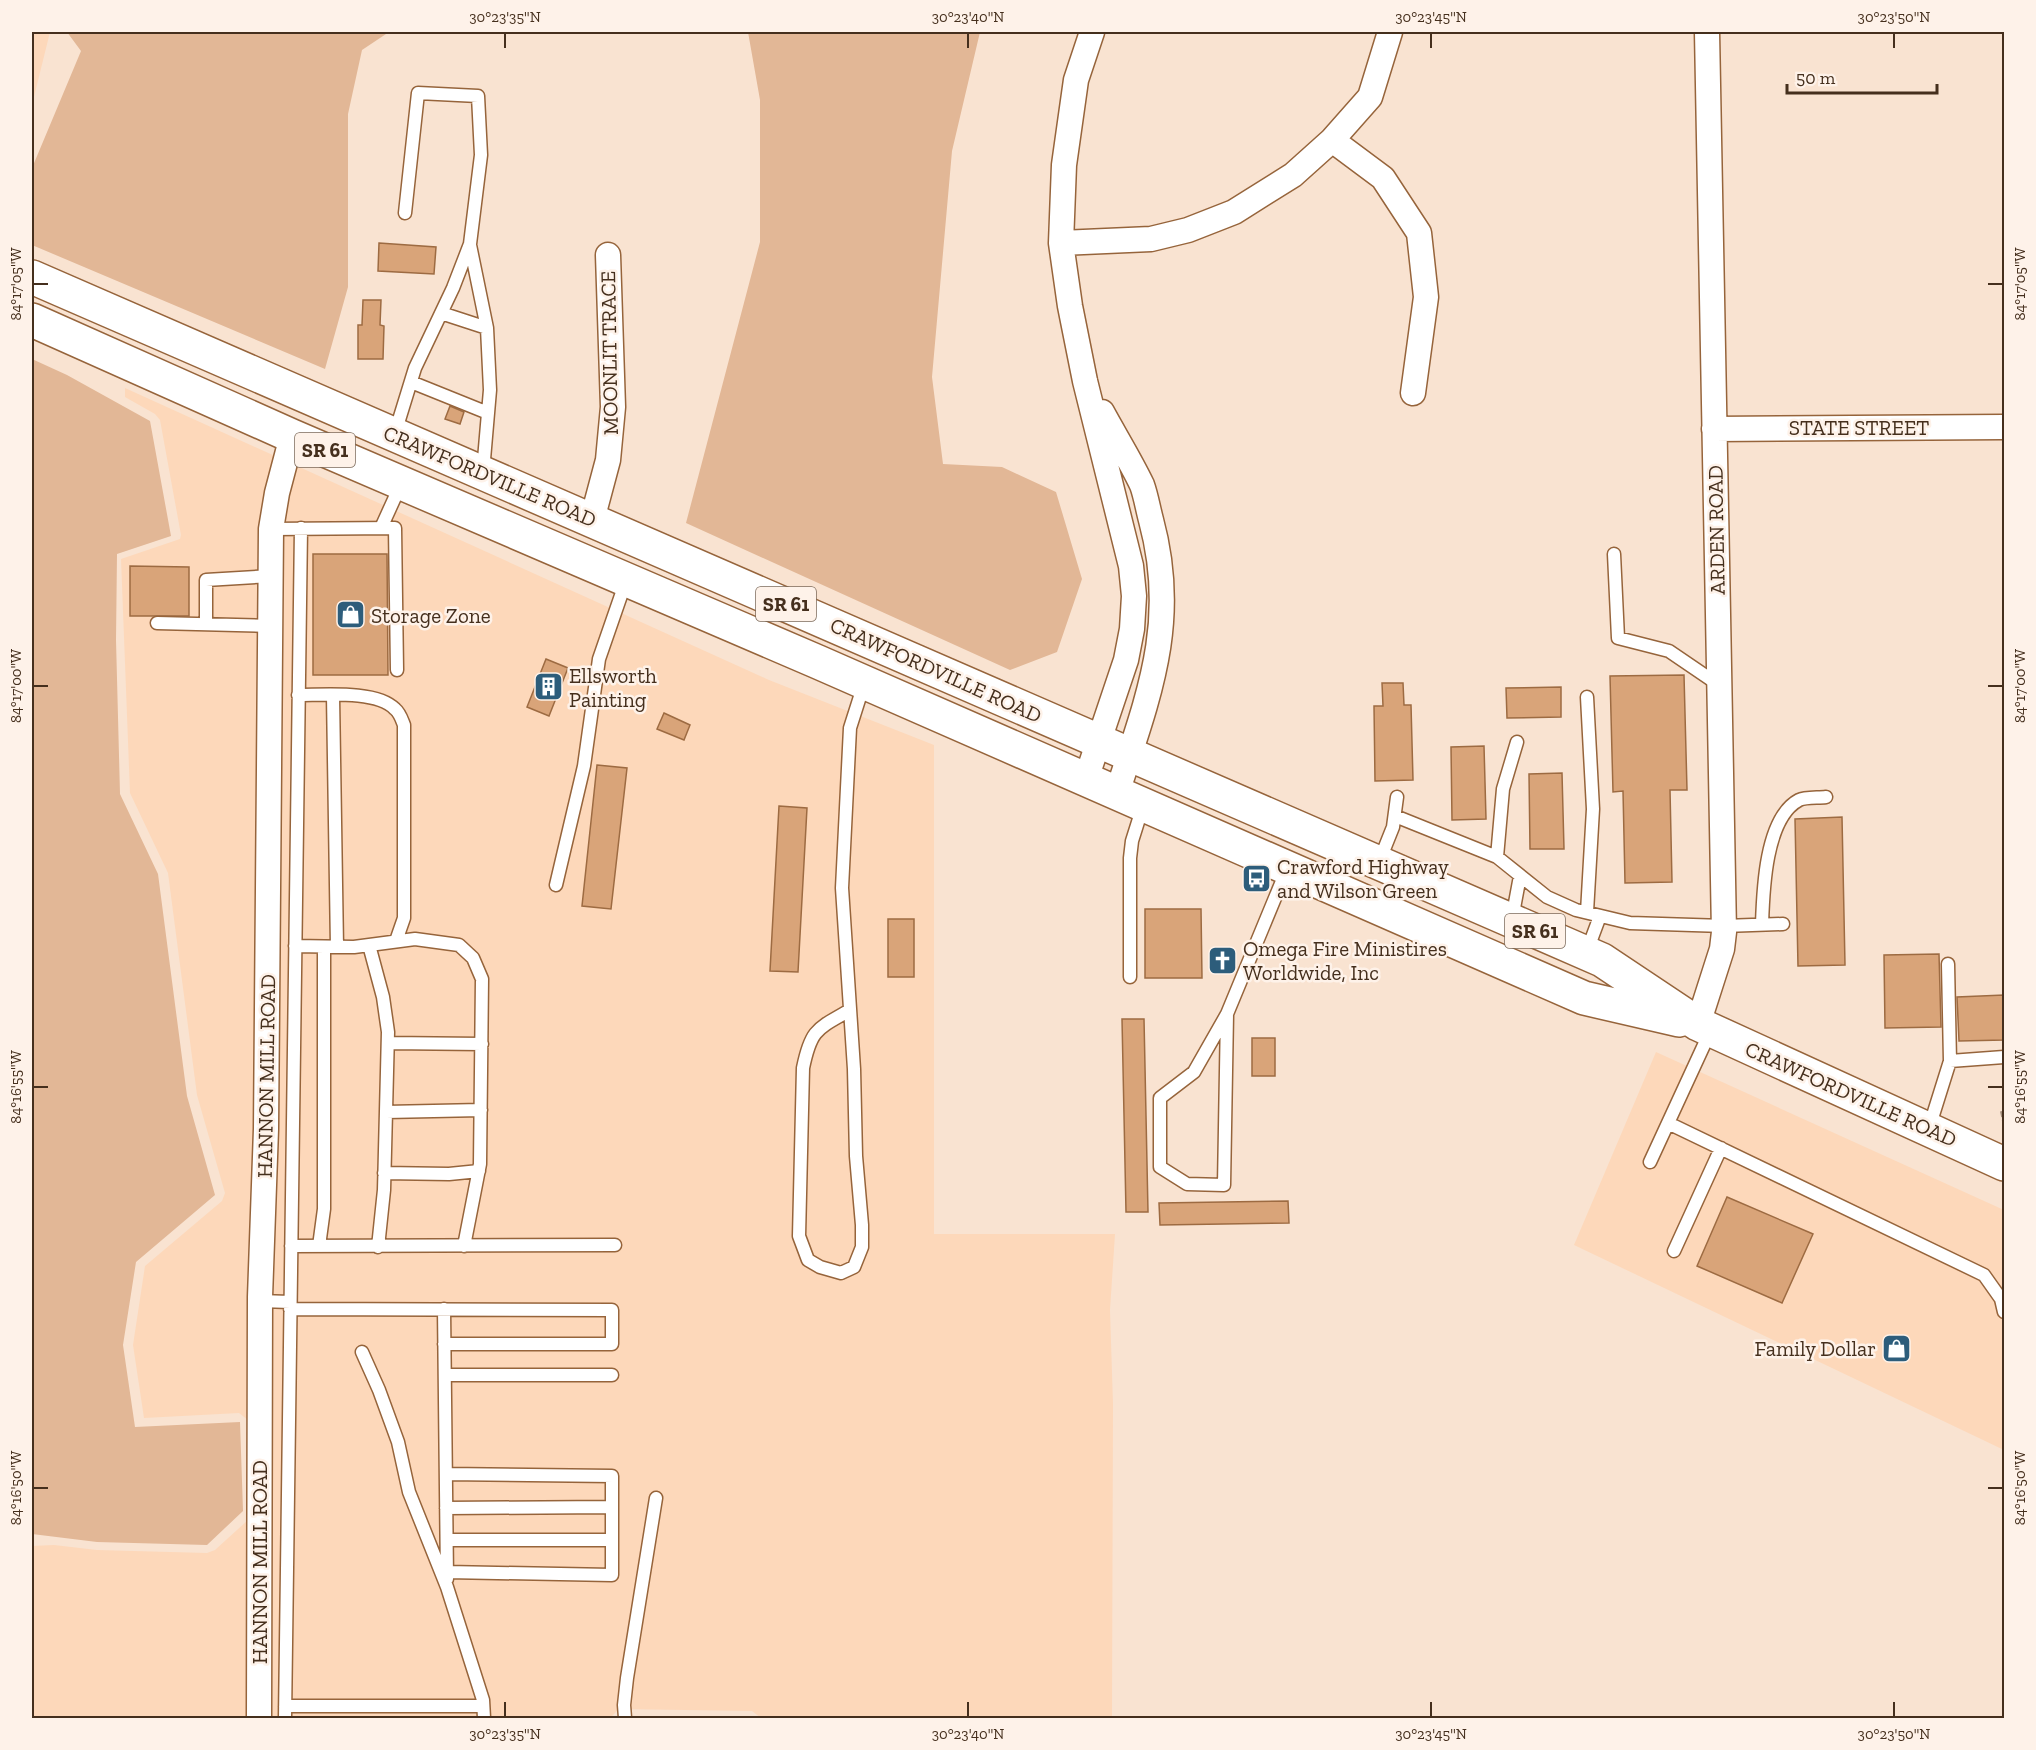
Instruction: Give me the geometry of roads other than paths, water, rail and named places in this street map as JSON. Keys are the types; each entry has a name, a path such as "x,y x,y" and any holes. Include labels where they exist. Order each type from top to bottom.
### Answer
{"main road":[{"name":"CRAWFORDVILLE ROAD","path":"32,277 1602,960 1704,1027 2004,1164"},
{"name":"CRAWFORDVILLE ROAD","path":"32,320 292,436 864,682 1584,998 1704,1027"},
{"path":"264,379 279,398 292,436 332,426 382,429"},
{"path":"686,605 723,610 756,608 781,602"},
{"path":"818,662 836,656 864,655 915,661"}],"street":[{"path":"1086,779 1126,660 1132,629 1134,596 1131,566 1085,381 1070,306 1061,243 1065,154 1076,80 1092,32"},
{"path":"1061,243 1151,238 1188,230 1234,212 1293,175 1332,140 1370,97 1390,32"},
{"name":"ARDEN ROAD","path":"1704,1027 1722,950 1724,926 1707,32"},
{"path":"1332,140 1383,178 1419,233 1426,297 1413,393"},
{"name":"MOONLIT TRACE","path":"592,520 608,460 613,407 608,255"},
{"path":"1085,381 1142,486 1158,544 1163,596 1162,625 1150,692 1129,755 1130,799"},
{"name":"STATE STREET","path":"1714,429 2004,427"},
{"name":"HANNON MILL ROAD","path":"258,1719 260,1301 266,1129 271,529 277,493 292,436"},
{"path":"1131,566 1160,563"}],"lane":[{"path":"382,429 411,382 415,368 470,244 481,155 478,96 418,93 405,213"},
{"path":"470,244 487,328 490,390 483,473"},
{"path":"441,313 487,328"},
{"path":"411,382 488,413"},
{"path":"381,528 401,482"},
{"path":"301,528 285,1712 484,1712 447,1587 409,1492 398,1443 379,1390 362,1352"},
{"path":"271,529 395,528 397,670"},
{"path":"1614,554 1618,638 1670,651 1719,685"},
{"path":"206,624 206,580 271,576"},
{"path":"556,885 584,766 599,659 627,580"},
{"path":"157,623 271,626"},
{"path":"850,1010 819,1029 808,1045 803,1068 799,1236 808,1260 820,1267 841,1273 854,1267 862,1247 856,1156 854,1068 842,888 850,728 864,682"},
{"path":"298,695 373,697 397,710 404,726 404,918 396,941"},
{"path":"333,696 337,947"},
{"path":"1587,697 1593,809 1587,912"},
{"path":"1497,857 1503,789 1517,742"},
{"path":"1379,863 1394,828 1397,797"},
{"path":"1762,925 1764,877 1777,828 1788,809 1800,799 1826,797"},
{"path":"1130,799 1132,841 1130,978"},
{"path":"1395,816 1497,857 1547,897 1576,910 1630,923 1724,926 1782,924"},
{"path":"1227,1014 1224,1185 1187,1184 1160,1167 1160,1098 1194,1072 1227,1014 1287,868"},
{"path":"1511,921 1520,876"},
{"path":"1586,954 1600,916"},
{"path":"295,946 337,947 415,939 459,945 473,958 482,979 481,1110 479,1171 464,1246"},
{"path":"369,945 383,997 388,1032 384,1173 378,1247"},
{"path":"319,1246 324,1209 324,947"},
{"path":"1928,1129 1950,1061 1948,964"},
{"path":"1650,1162 1668,1123 1704,1027"},
{"path":"388,1043 482,1044"},
{"path":"1950,1061 2004,1058"},
{"path":"386,1112 481,1110"},
{"path":"1668,1123 1983,1275 2001,1299 2004,1311"},
{"path":"1674,1251 1721,1148"},
{"path":"384,1173 449,1174 479,1171"},
{"path":"291,1246 615,1245"},
{"path":"260,1301 290,1305 444,1309 612,1310 612,1344 444,1344"},
{"path":"444,1309 447,1587"},
{"path":"445,1375 612,1376"},
{"path":"446,1474 612,1476 612,1575 447,1572"},
{"path":"625,1719 627,1678 656,1498"},
{"path":"446,1508 612,1507"},
{"path":"447,1540 612,1540"}],"place":[{"name":"Storage Zone","path":"350,615"},
{"name":"Ellsworth Painting","path":"548,687"},
{"name":"Crawford Highway and Wilson Green","path":"1256,878"},
{"name":"Omega Fire Ministires Worldwide, Inc","path":"1222,960"},
{"name":"Family Dollar","path":"1897,1348"}]}
